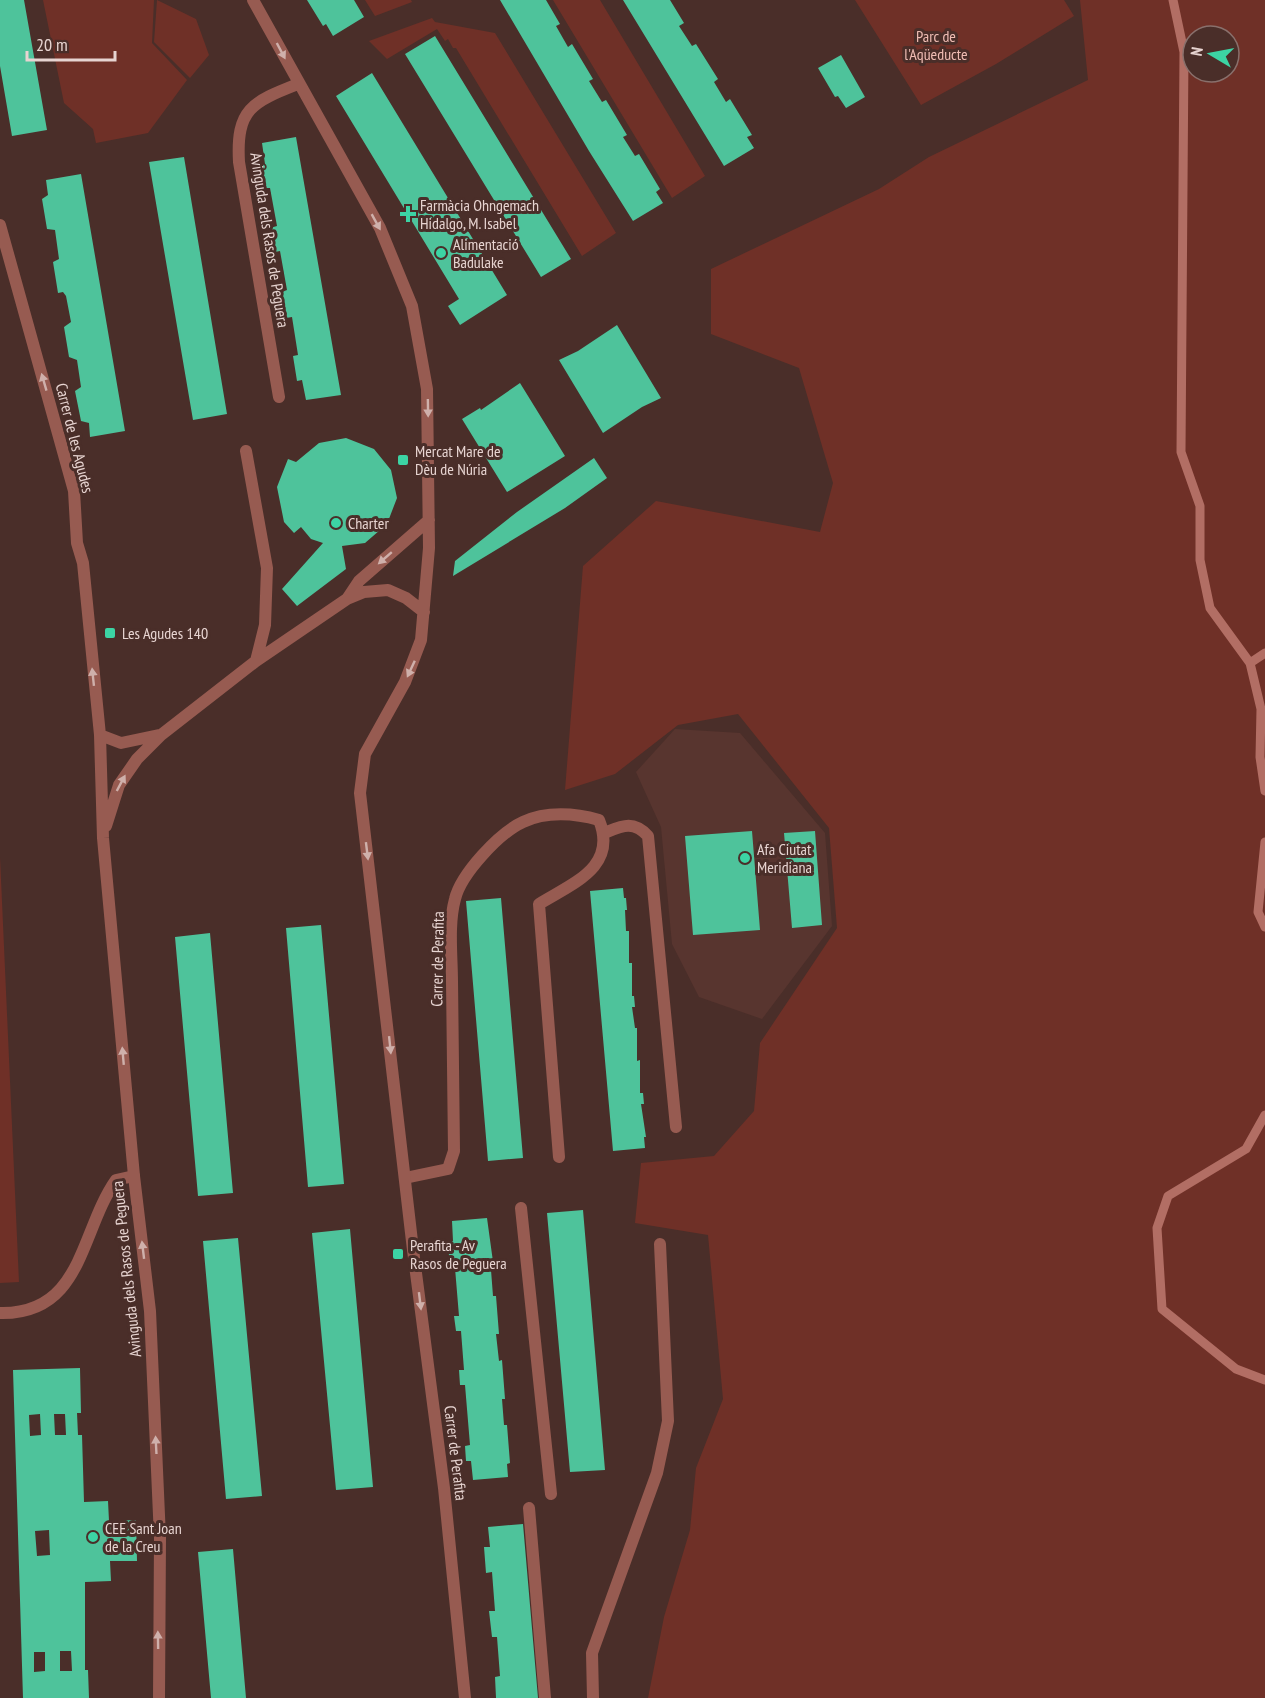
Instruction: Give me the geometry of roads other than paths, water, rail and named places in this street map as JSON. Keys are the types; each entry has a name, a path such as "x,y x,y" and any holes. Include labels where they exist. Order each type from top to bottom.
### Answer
{"street":[{"path":"253,0 380,228 412,306 427,389 429,520 424,612"},
{"name":"Avinguda dels Rasos de Peguera","path":"279,397 239,162 238,134 242,121 256,104 265,97 298,84"},
{"name":"Carrer de les Agudes","path":"0,225 74,491 77,543 83,563 100,735"},
{"path":"246,451 267,568 265,625 256,661"},
{"name":"Avinguda dels Rasos de Peguera","path":"347,599 359,581 429,520"},
{"name":"Avinguda dels Rasos de Peguera","path":"103,838 119,785 137,759 161,735 256,661 347,599 364,592 388,590 406,597 424,612"},
{"name":"Carrer de Perafita","path":"424,612 415,660 365,754 360,784 405,1178 444,1488 465,1698"},
{"name":"Avinguda dels Rasos de Peguera","path":"159,1698 160,1538 150,1311 134,1176 103,838 100,735 121,743 161,735"},
{"name":"Carrer de Perafita","path":"405,1178 448,1169 454,1150 452,937 455,899 467,874 487,850 522,822 557,814 582,815 599,820 604,833"},
{"path":"559,1157 539,904 579,880 599,861 605,848 604,833 629,824 640,827 648,836 676,1127"},
{"path":"0,1313 34,1310 60,1292 92,1233 104,1196 116,1180 134,1176"},
{"path":"521,1208 550,1494"},
{"path":"593,1698 592,1653 657,1473 668,1421 660,1244"},
{"path":"529,1509 545,1698"}],"waterway":[{"path":"1173,0 1184,52 1181,452 1200,506 1200,560 1210,608 1250,663 1261,709 1260,757 1265,791"},
{"path":"1250,663 1265,653"},
{"path":"1265,842 1258,912 1265,927"},
{"path":"1265,1115 1246,1149 1168,1196 1157,1228 1162,1309 1236,1369 1265,1380"}],"place":[{"name":"Farmàcia Ohngemach Hidalgo, M. Isabel","path":"408,214"},
{"name":"Alimentació Badulake","path":"441,253"},
{"name":"Mercat Mare de Dèu de Núria","path":"403,460"},
{"name":"Charter","path":"336,523"},
{"name":"Les Agudes 140","path":"110,633"},
{"name":"Afa Ciutat Meridiana","path":"745,858"},
{"name":"Perafita - Av Rasos de Peguera","path":"398,1254"},
{"name":"CEE Sant Joan de la Creu","path":"93,1537"}],"park label":[{"name":"Parc de l'Aqüeducte","path":"936,45"}]}
